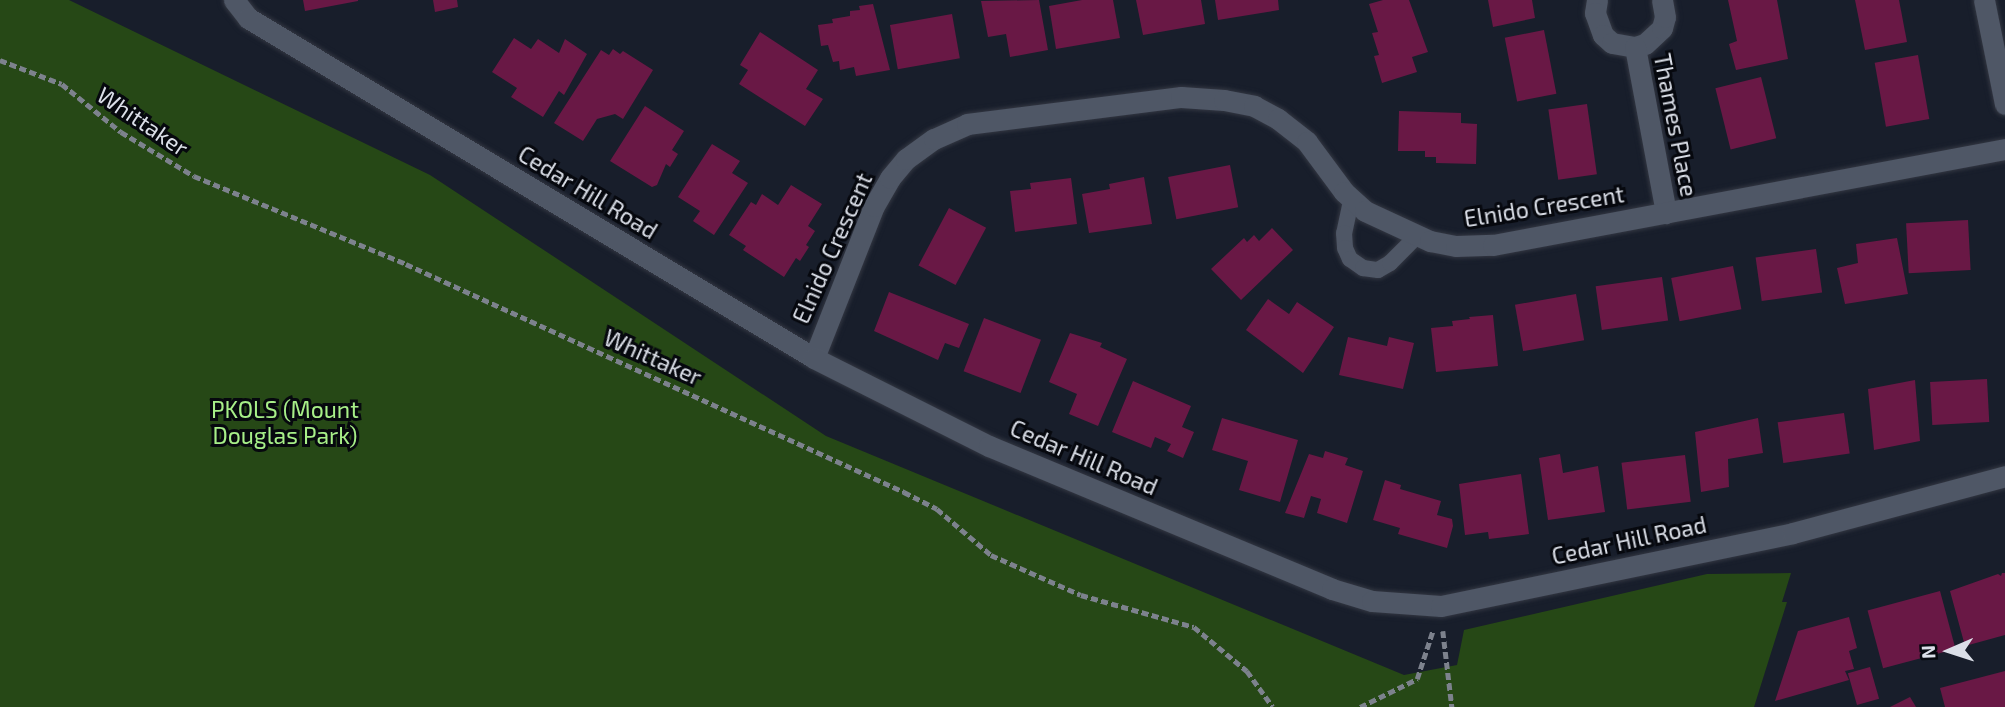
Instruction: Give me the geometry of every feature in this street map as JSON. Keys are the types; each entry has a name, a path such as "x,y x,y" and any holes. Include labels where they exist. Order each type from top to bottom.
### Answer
{"street":[{"name":"Cedar Hill Road","path":"234,0 248,18 814,358 989,446 1332,589 1372,601 1441,606 1793,533 2005,476"},
{"name":"Thames Place","path":"1597,0 1595,13 1603,35 1612,43 1634,47 1646,44 1662,28 1665,17 1662,0"},
{"path":"1983,0 2005,104"},
{"name":"Thames Place","path":"1634,47 1666,213"},
{"name":"Elnido Crescent","path":"814,358 874,206 890,178 906,159 934,139 967,124 1181,97 1224,100 1254,106 1278,119 1307,142 1351,201 1365,211 1417,236 1456,246 1493,245 2005,149"}],"lane":[{"path":"1351,201 1344,233 1345,248 1350,259 1363,268 1378,270 1390,263 1417,236"}],"path":[{"name":"Whittaker","path":"0,60 62,84 121,132 194,176 406,264 904,492 937,509 990,555 1081,595 1194,627 1247,671 1273,707"},
{"path":"1360,707 1417,678 1441,606"},
{"path":"1441,606 1452,707"}],"green space":[{"name":"PKOLS (Mount Douglas Park)","path":"0,0 69,0 430,175 826,436 1404,675 1457,665 1464,630 1707,574 1791,573 1782,602 1787,602 1754,707 0,707"}],"building":[{"path":"303,0 358,0 358,1 305,11"},
{"path":"433,0 457,0 458,7 435,12"},
{"path":"1039,0 1048,50 1010,57 1006,34 988,37 981,1"},
{"path":"1082,0 1113,0 1120,38 1056,49 1049,6"},
{"path":"1136,0 1201,0 1205,24 1143,35"},
{"path":"1215,0 1278,0 1279,10 1218,20"},
{"path":"1383,0 1409,0 1428,52 1412,57 1417,72 1382,83 1374,56 1379,55 1372,33 1378,32 1369,4"},
{"path":"1488,0 1532,0 1535,18 1493,27"},
{"path":"1728,0 1777,0 1788,59 1736,70 1729,44 1737,41"},
{"path":"1855,0 1899,0 1907,42 1865,50"},
{"path":"873,4 890,70 856,76 854,67 840,70 839,61 833,62 828,45 821,46 818,25 833,23 832,19 850,16 850,11 860,10 859,6"},
{"path":"952,14 960,58 898,69 890,25"},
{"path":"1544,30 1556,94 1517,101 1505,38"},
{"path":"760,32 818,70 806,89 823,99 805,126 739,84 748,70 740,65"},
{"path":"514,38 531,49 538,39 559,53 565,39 587,54 564,95 559,91 543,117 511,97 517,88 492,72"},
{"path":"613,49 620,54 623,51 653,70 623,119 615,114 597,119 583,141 554,123 601,50 609,55"},
{"path":"1918,55 1929,119 1886,127 1875,63"},
{"path":"1761,77 1776,138 1731,149 1715,88"},
{"path":"1587,104 1597,174 1558,180 1548,109"},
{"path":"645,106 684,131 672,150 678,154 670,167 666,164 657,185 652,187 610,161"},
{"path":"1399,111 1461,113 1461,123 1477,124 1476,164 1436,163 1436,157 1425,157 1425,151 1398,151"},
{"path":"712,144 740,161 732,173 748,183 714,235 693,221 700,211 678,197"},
{"path":"1230,165 1238,207 1176,219 1168,177"},
{"path":"1144,177 1152,224 1089,233 1082,194 1110,189 1109,184"},
{"path":"1071,178 1077,224 1015,232 1010,191 1031,189 1030,183"},
{"path":"791,185 822,204 808,226 815,231 806,245 809,247 800,261 796,258 784,277 743,250 746,246 729,235 751,202 756,205 762,194 778,205"},
{"path":"949,208 986,228 956,285 918,265"},
{"path":"1968,220 1971,270 1909,273 1906,223"},
{"path":"1272,228 1293,250 1241,300 1211,269 1244,238 1247,242 1254,235 1259,241"},
{"path":"1897,238 1908,294 1845,304 1837,268 1858,263 1856,244"},
{"path":"1816,249 1822,293 1762,301 1756,257"},
{"path":"1733,266 1741,309 1680,321 1671,278"},
{"path":"1662,277 1668,321 1602,330 1596,286"},
{"path":"889,292 969,324 959,348 945,343 938,360 874,331"},
{"path":"1576,294 1584,340 1523,351 1515,305"},
{"path":"1268,299 1289,314 1297,302 1334,327 1303,373 1246,330"},
{"path":"1493,315 1498,366 1436,372 1431,328 1453,326 1452,321 1470,319 1469,317"},
{"path":"984,318 1041,340 1021,393 964,371"},
{"path":"1070,333 1102,343 1100,347 1127,359 1098,426 1069,414 1077,394 1049,382"},
{"path":"1348,337 1387,346 1389,337 1414,343 1403,389 1339,375"},
{"path":"1987,379 1989,422 1932,425 1930,382"},
{"path":"1915,380 1920,441 1874,450 1868,389"},
{"path":"1133,381 1191,406 1182,427 1194,432 1183,458 1167,451 1171,444 1155,437 1151,448 1112,432"},
{"path":"1844,413 1850,454 1783,463 1778,422"},
{"path":"1222,418 1298,440 1280,502 1239,490 1248,461 1212,450"},
{"path":"1758,418 1763,453 1728,459 1729,487 1701,492 1695,432"},
{"path":"1325,451 1348,458 1345,465 1363,471 1347,523 1317,513 1321,499 1311,496 1304,518 1285,513 1309,454 1323,458"},
{"path":"1560,454 1563,473 1598,466 1605,512 1548,520 1539,458"},
{"path":"1685,455 1691,502 1627,509 1621,463"},
{"path":"1521,474 1529,534 1489,539 1488,532 1465,535 1459,484"},
{"path":"1385,480 1401,485 1400,489 1441,501 1437,515 1452,519 1453,526 1447,548 1398,534 1400,528 1373,520"},
{"path":"2005,573 2005,635 1965,646 1950,591 1998,574 2001,576"},
{"path":"1940,591 1956,649 1883,668 1868,610"},
{"path":"1849,617 1857,648 1849,651 1854,669 1845,671 1849,680 1775,701 1798,631"},
{"path":"1870,667 1879,699 1857,705 1848,673"},
{"path":"2005,671 2005,707 1945,707 1940,688"},
{"path":"1910,697 1916,707 1890,707"}]}
